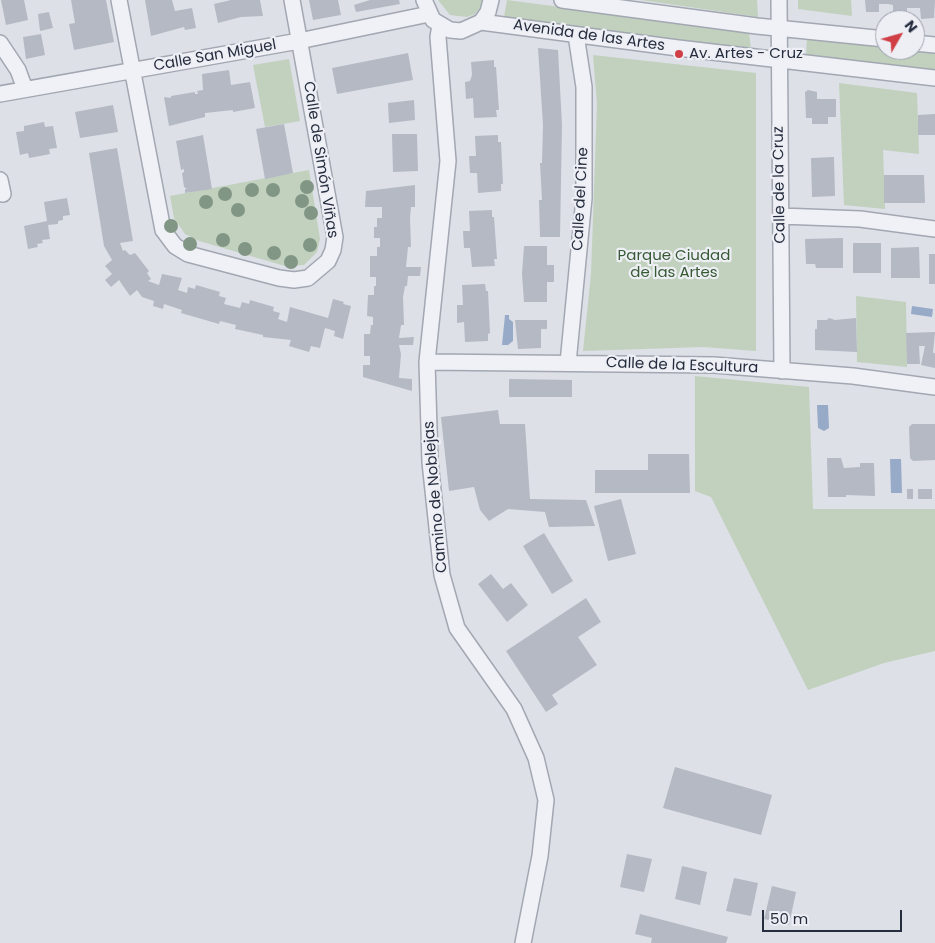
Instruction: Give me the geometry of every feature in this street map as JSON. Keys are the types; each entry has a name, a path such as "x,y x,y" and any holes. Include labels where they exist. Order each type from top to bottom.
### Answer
{"street":[{"name":"Calle de Simón Viñas","path":"119,0 158,216 163,230 175,246 188,254 279,278 294,280 308,278 328,261 333,250 335,237 292,0"},
{"path":"426,7 440,25 450,30 461,31 481,22 488,12 492,0"},
{"path":"562,0 875,39"},
{"name":"Calle de la Cruz","path":"779,0 782,370"},
{"name":"Calle San Miguel","path":"0,94 299,40 426,7"},
{"name":"Avenida de las Artes","path":"481,22 935,78"},
{"name":"Camino de Noblejas","path":"440,25 438,37 448,161 427,362 430,462 442,575 457,628 514,709 536,758 546,800 540,856 522,943"},
{"name":"Calle del Cine","path":"568,363 584,198 584,87 576,35"},
{"path":"0,43 18,70 25,89"},
{"path":"781,216 860,219 935,229"},
{"name":"Calle de la Escultura","path":"427,362 714,365 853,376 935,388"}],"green space":[{"path":"438,0 482,0 481,6 475,14 467,17 450,15"},
{"path":"507,0 749,32 751,50 504,17"},
{"path":"641,0 757,0 758,17"},
{"path":"798,0 851,0 852,16 798,9"},
{"path":"807,37 875,44 875,60 925,60 925,50 935,50 935,71 806,56"},
{"name":"Parque Ciudad de las Artes","path":"593,55 756,73 756,351 703,347 583,351 591,274 597,104"},
{"path":"289,59 300,121 265,127 253,65"},
{"path":"839,83 917,93 919,154 883,150 885,209 844,205"},
{"path":"309,170 320,239 317,252 304,265 285,266 199,241 185,234 174,218 170,196"},
{"path":"856,296 906,302 907,367 857,362"},
{"path":"695,376 809,387 813,509 935,509 935,651 884,663 808,690 711,497 695,491"}],"water":[{"path":"912,306 933,309 932,317 911,314"},
{"path":"505,315 509,315 509,319 513,322 513,341 508,345 502,345"},
{"path":"817,405 828,405 829,428 824,431 818,428"},
{"path":"890,459 901,459 902,493 891,493"}],"building":[{"path":"1,0 24,0 28,20 6,25"},
{"path":"71,0 106,0 114,42 74,50 69,24 75,23"},
{"path":"145,0 172,0 175,11 192,8 196,28 185,30 184,27 151,36"},
{"path":"231,0 260,0 263,16 241,17 218,23 214,4"},
{"path":"309,0 338,0 341,15 313,20"},
{"path":"370,0 399,0 400,4 356,12 354,5"},
{"path":"865,0 935,0 934,18 925,19 925,10 920,10 920,8 893,10 893,5 888,4 879,4 879,10 875,10 875,12 866,12"},
{"path":"49,12 53,28 40,31 38,14"},
{"path":"41,34 45,55 26,59 23,37"},
{"path":"538,48 558,50 562,125 560,237 540,237 539,200 542,200 540,163 542,163 543,125"},
{"path":"408,53 413,80 337,94 332,68"},
{"path":"494,60 499,110 496,110 497,117 474,118 473,98 466,99 465,82 470,81 472,75 471,62"},
{"path":"229,70 231,85 250,82 255,108 233,112 233,110 205,113 205,117 169,126 164,97 171,98 171,96 195,92 195,94 198,94 197,91 203,90 202,74"},
{"path":"808,90 817,92 817,99 836,99 836,117 828,117 828,124 812,124 812,118 806,118 805,92"},
{"path":"414,100 415,120 389,123 388,103"},
{"path":"113,105 118,132 80,138 75,112"},
{"path":"935,114 935,135 918,135 918,115"},
{"path":"44,122 45,127 53,126 57,148 49,149 50,154 40,156 29,158 28,153 20,155 16,132 24,131 24,126"},
{"path":"284,124 293,173 265,179 256,129"},
{"path":"392,134 417,134 418,171 393,172"},
{"path":"203,135 212,189 185,193 185,189 187,189 184,187 182,173 184,169 181,170 176,141"},
{"path":"498,135 498,142 501,142 503,184 501,184 501,191 478,193 477,173 470,173 469,156 476,156 475,136"},
{"path":"117,148 133,241 120,243 123,251 125,250 130,255 135,253 149,271 147,273 151,279 148,281 159,285 162,274 182,278 178,290 187,293 188,287 195,289 196,285 220,292 219,296 226,298 224,304 240,308 242,302 249,304 250,300 274,307 273,311 280,313 278,319 287,322 290,307 328,318 333,299 344,302 343,304 351,306 343,339 334,336 335,331 325,328 320,348 311,346 309,352 289,346 291,340 263,337 263,335 235,329 236,325 220,321 219,324 181,313 182,310 164,304 163,309 153,306 154,301 142,297 137,290 130,296 119,280 111,287 105,280 112,274 105,266 112,260 104,246 89,153"},
{"path":"834,157 835,196 812,197 811,158"},
{"path":"884,175 924,175 925,203 884,203"},
{"path":"415,185 415,207 411,207 410,218 411,247 408,247 406,267 421,267 420,276 408,276 403,297 404,325 401,325 399,338 414,337 413,345 399,345 401,354 399,378 412,379 412,391 363,377 363,365 370,365 370,356 364,356 364,334 370,334 371,325 373,325 373,317 367,316 368,295 374,295 374,286 376,286 376,277 370,277 370,256 377,256 377,247 380,247 380,238 374,238 374,227 377,227 377,218 382,218 382,207 365,207 366,191"},
{"path":"67,198 70,215 63,216 63,220 58,221 58,224 48,225 50,239 42,240 43,243 37,244 38,247 28,249 24,226 47,221 44,202"},
{"path":"492,210 497,259 494,259 495,266 472,267 470,248 464,248 463,231 470,231 469,211"},
{"path":"843,238 843,268 816,268 815,264 806,264 805,239"},
{"path":"853,243 881,243 881,273 853,273"},
{"path":"524,246 547,246 547,265 554,265 554,282 547,282 547,302 524,302 522,274"},
{"path":"919,247 920,278 891,278 891,248"},
{"path":"929,254 935,254 935,284 929,284"},
{"path":"485,284 486,291 488,291 490,333 488,334 488,341 465,342 464,322 457,323 457,305 463,305 462,285"},
{"path":"829,318 835,320 856,318 857,352 815,350 817,320 827,320"},
{"path":"515,320 547,320 547,329 541,329 541,348 518,349"},
{"path":"935,332 933,353 935,353 935,368 921,365 925,346 919,346 920,364 907,364 906,333"},
{"path":"509,379 572,380 572,397 509,397"},
{"path":"498,410 500,424 525,424 530,499 586,500 595,526 549,527 545,512 508,509 489,521 480,510 474,487 449,491 441,417"},
{"path":"912,424 935,424 935,460 913,461 910,458 909,427"},
{"path":"648,454 689,454 690,493 595,493 595,470 648,470"},
{"path":"827,458 841,458 844,468 860,467 860,463 874,463 875,496 846,495 846,497 828,497"},
{"path":"907,489 913,489 913,499 907,499"},
{"path":"918,489 932,489 932,499 918,499"},
{"path":"621,499 636,554 608,561 594,506"},
{"path":"544,533 573,581 552,594 523,546"},
{"path":"491,574 503,589 511,583 528,605 507,622 478,584"},
{"path":"586,598 601,622 578,637 597,665 552,695 558,704 546,712 506,651"},
{"path":"675,767 772,795 761,835 663,808"},
{"path":"627,854 652,859 644,892 620,887"},
{"path":"682,866 707,872 700,905 675,899"},
{"path":"734,878 758,883 751,916 726,911"},
{"path":"772,886 796,892 789,925 764,919"},
{"path":"640,914 728,937 726,943 651,943 652,938 635,934"}],"place":[{"name":"Av. Artes - Cruz","path":"679,54"}]}
